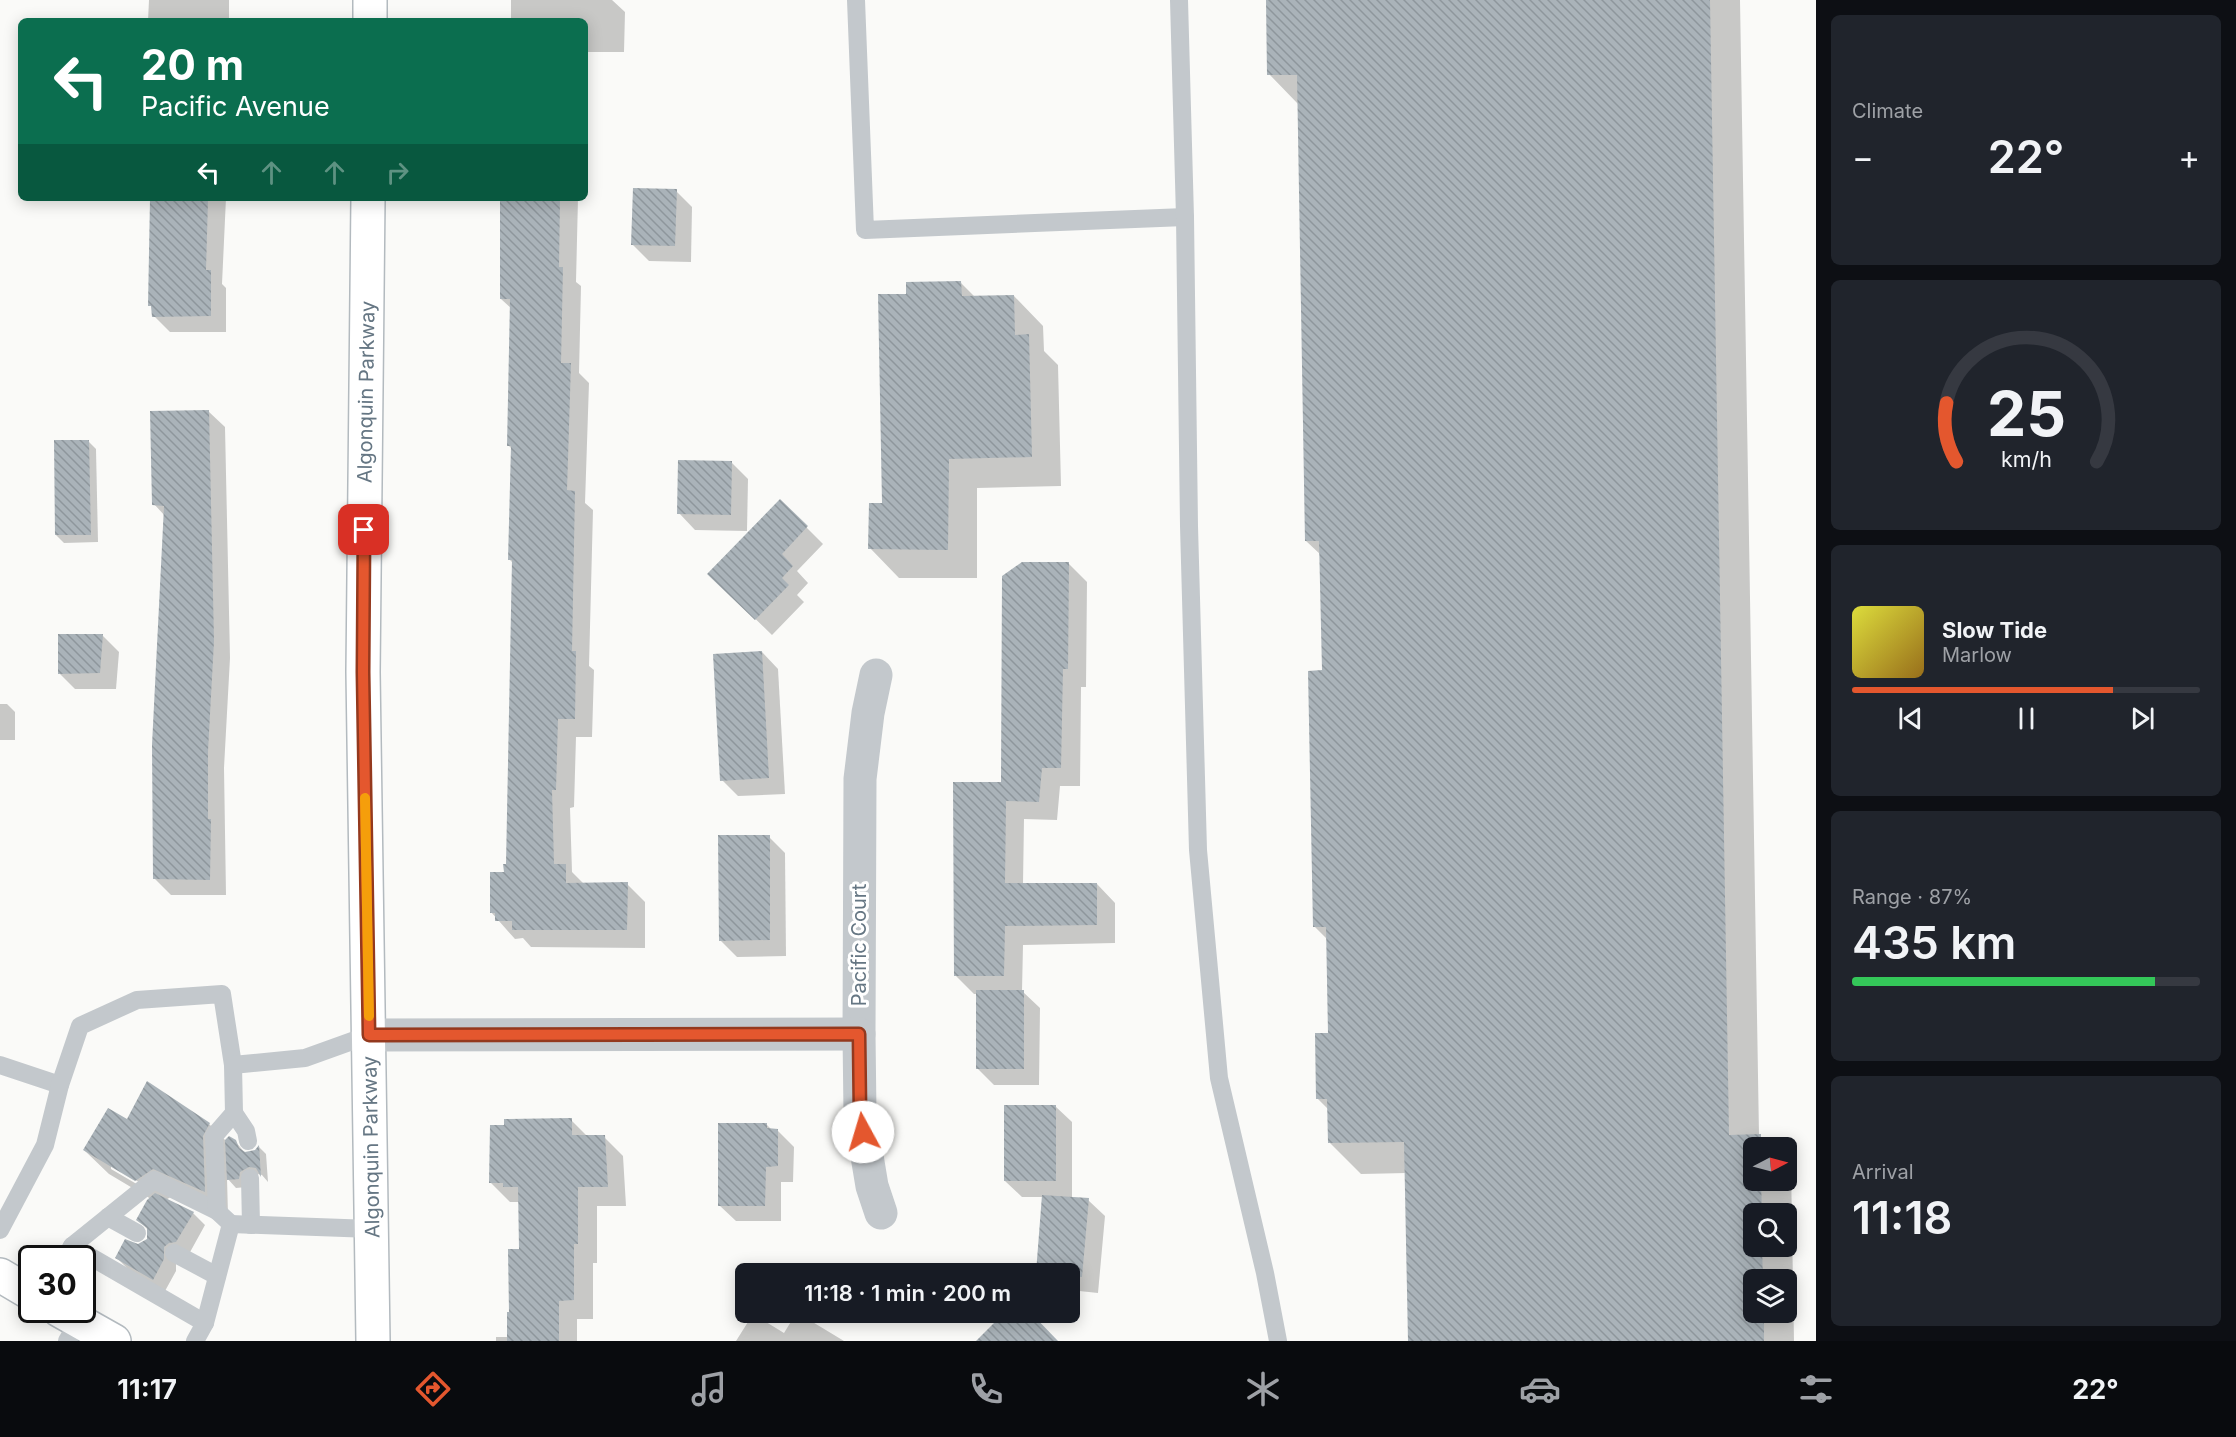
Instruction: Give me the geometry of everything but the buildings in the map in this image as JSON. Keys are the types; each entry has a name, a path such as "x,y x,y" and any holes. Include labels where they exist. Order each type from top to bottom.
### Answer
{"main road":[{"path":"370,0 370,18"},
{"name":"Algonquin Parkway","path":"368,201 363,672 373,1341"},
{"path":"0,1275 18,1286"},
{"path":"68,1324 114,1341"}],"street":[{"name":"Pacific Court","path":"876,675 868,713 860,779 859,1034 860,1114 872,1186 881,1213"},
{"path":"369,1035 859,1034"}],"lane":[{"path":"856,0 865,230 1185,217"},
{"path":"1179,0 1198,850 1219,1078 1265,1273 1278,1341"},
{"path":"0,1230 45,1145 60,1085 80,1026 137,1000 222,994 233,1065 234,1113 246,1131 248,1141"},
{"path":"233,1065 305,1058 369,1035"},
{"path":"0,1065 60,1085"},
{"path":"217,1210 214,1136 234,1113"},
{"path":"250,1178 251,1225"},
{"path":"77,1245 154,1180 217,1210 231,1224 372,1229"},
{"path":"108,1217 137,1233"},
{"path":"195,1341 205,1323 231,1224"},
{"path":"174,1253 217,1276"},
{"path":"96,1266 205,1323"}],"slow traffic":[{"path":"365,798 369,1016"}],"route":[{"path":"364,530 363,672 369,1035 859,1034 860,1114 863,1132"}]}
